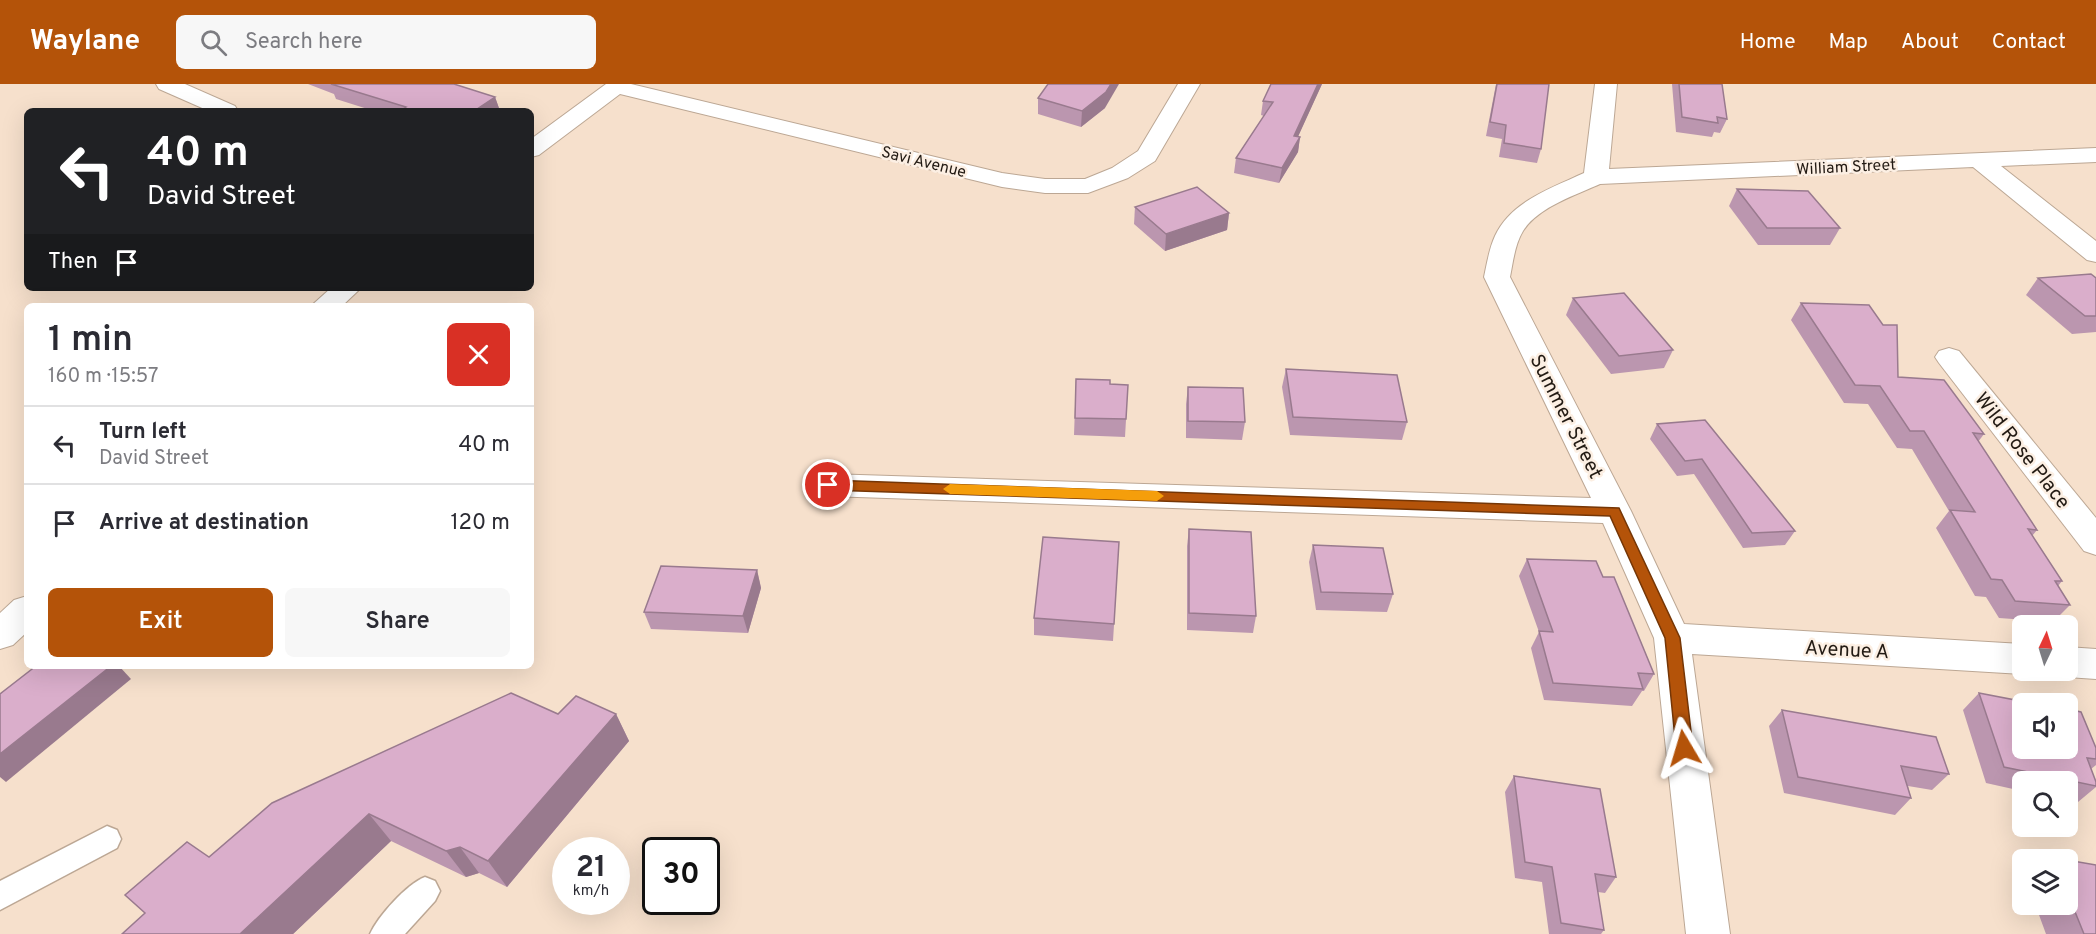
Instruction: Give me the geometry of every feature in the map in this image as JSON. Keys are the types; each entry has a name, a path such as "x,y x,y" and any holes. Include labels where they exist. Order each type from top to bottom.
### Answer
{"street":[{"path":"167,84 220,108"},
{"name":"Savi Avenue","path":"619,86 1002,180 1045,186 1088,186 1120,173 1147,156 1190,84"},
{"path":"1596,177 1606,84"},
{"path":"534,148 619,86"},
{"name":"William Street","path":"1596,177 2096,155"},
{"path":"1978,160 2096,254"},
{"name":"Summer Street","path":"1596,177 1541,203 1513,226 1503,249 1497,277 1614,512 1672,638 1708,934"},
{"path":"329,303 344,291"},
{"name":"Wild Rose Place","path":"1949,357 2096,542"},
{"path":"828,485 1614,512"},
{"path":"0,635 24,613"},
{"name":"Avenue A","path":"1672,638 2012,659"},
{"path":"2078,663 2096,664"}],"lane":[{"path":"0,896 107,839"},
{"path":"385,934 425,891"}],"building":[{"path":"331,84 454,84 495,97 478,108 404,108 406,107"},
{"path":"1048,84 1111,84 1106,92 1082,111 1038,98"},
{"path":"1271,84 1318,84 1294,136 1300,137 1282,168 1236,158 1273,102 1263,101"},
{"path":"1497,84 1549,84 1541,149 1504,143 1506,125 1490,122"},
{"path":"1679,84 1722,84 1727,119 1717,117 1718,123 1682,117"},
{"path":"1197,187 1229,213 1166,234 1135,207"},
{"path":"1737,189 1808,191 1840,228 1767,228"},
{"path":"2091,274 2096,278 2096,316 2085,316 2038,278"},
{"path":"1624,293 1673,350 1619,356 1573,298"},
{"path":"1801,303 1869,305 1883,325 1897,325 1898,377 1944,380 1984,434 1973,433 2037,530 2028,529 2062,581 2055,581 2070,605 2015,601 2002,580 1991,579 1950,510 1975,512 1924,431 1910,431 1880,386 1855,385"},
{"path":"1286,369 1397,375 1407,422 1293,417"},
{"path":"1076,379 1110,380 1110,384 1128,385 1126,419 1075,418"},
{"path":"1188,387 1243,388 1245,422 1188,421"},
{"path":"1705,420 1795,531 1752,533 1702,459 1685,461 1657,424"},
{"path":"1189,529 1251,532 1256,616 1189,613"},
{"path":"1043,537 1119,542 1114,624 1034,618"},
{"path":"1313,545 1383,548 1393,594 1321,592"},
{"path":"1527,559 1596,561 1603,577 1614,577 1654,674 1638,673 1643,689 1553,683 1539,631 1553,632"},
{"path":"661,566 757,570 743,616 644,612"},
{"path":"32,669 107,669 0,754 0,694"},
{"path":"511,693 558,714 576,696 616,714 488,861 460,847 446,851 369,814 240,934 122,934 145,913 125,895 187,842 209,857 272,803"},
{"path":"1979,693 2012,699 2012,759 2078,759 2078,711 2081,712 2096,748 2096,759 2087,758 2096,786 2078,782 2078,771 2023,771 2004,767"},
{"path":"1782,710 1936,737 1949,774 1901,766 1911,798 1798,777"},
{"path":"1514,776 1600,789 1616,877 1595,874 1604,930 1561,923 1552,867 1525,862"},
{"path":"2078,862 2096,865 2096,934 2084,934 2076,915"}],"slow traffic":[{"path":"950,489 1157,496"}],"route":[{"path":"828,485 1614,512 1672,638 1684,748"}]}
